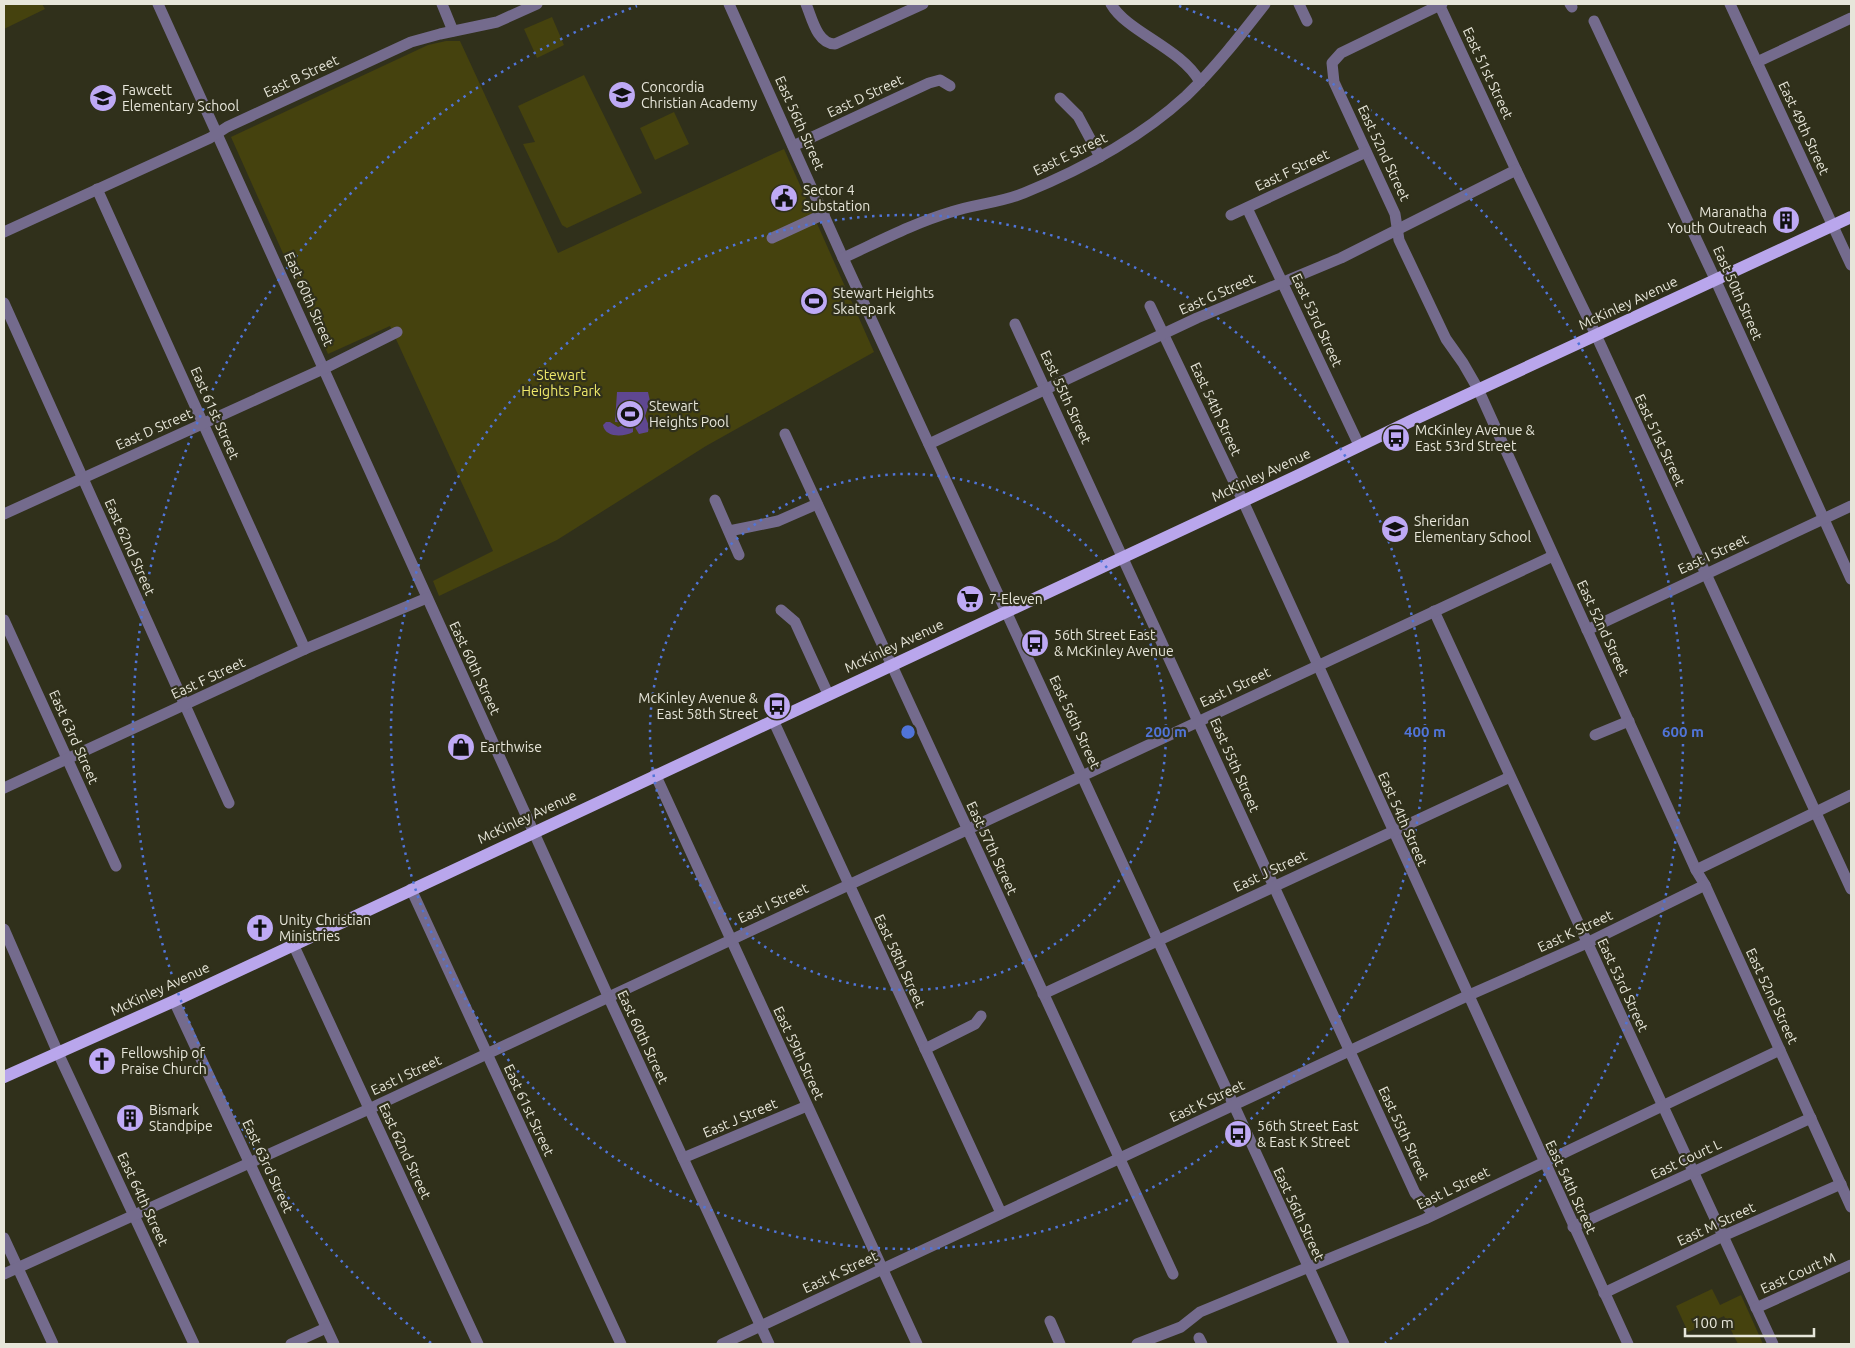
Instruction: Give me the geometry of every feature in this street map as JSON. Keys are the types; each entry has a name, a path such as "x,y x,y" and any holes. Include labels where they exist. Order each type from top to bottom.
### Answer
{"main road":[{"name":"McKinley Avenue","path":"4,1077 174,1000 1851,216"}],"street":[{"name":"East 60th Street","path":"158,4 608,996 769,1344"},
{"path":"442,4 453,31"},
{"name":"East B Street","path":"4,232 210,138 411,42 497,22 537,4"},
{"name":"East 56th Street","path":"729,4 843,258 1158,940 1232,1106 1307,1269 1344,1344"},
{"path":"806,4 821,37 832,44 843,42 923,4"},
{"path":"1111,4 1120,16 1178,58 1200,82"},
{"name":"East E Street","path":"843,258 936,217 968,207 990,204 1024,193 1100,157 1154,123 1200,82 1265,4"},
{"path":"1299,4 1307,20"},
{"name":"East 52nd Street","path":"1440,4 1341,53 1332,63 1334,82 1395,214 1399,240 1446,339 1464,363 1478,390 1851,1207"},
{"name":"East 51st Street","path":"1440,4 1516,170 1596,335 1851,890"},
{"name":"East 49th Street","path":"1730,4 1851,265"},
{"path":"1757,62 1851,18"},
{"name":"East 50th Street","path":"1594,20 1715,279 1851,579"},
{"name":"East D Street","path":"794,146 929,83 940,80 950,86"},
{"path":"1060,98 1078,116 1100,157"},
{"name":"East F Street","path":"1231,215 1366,152"},
{"name":"East G Street","path":"929,444 1197,318 1341,258 1516,170"},
{"name":"East 61st Street","path":"97,189 305,649"},
{"name":"East 53rd Street","path":"1247,208 1359,445"},
{"path":"772,238 824,214"},
{"name":"East 62nd Street","path":"4,303 229,803"},
{"name":"East 54th Street","path":"1150,306 1243,501 1467,996 1628,1344"},
{"name":"East 55th Street","path":"1015,324 1415,1193 1434,1214"},
{"name":"East D Street","path":"4,514 323,369 397,332"},
{"name":"East 57th Street","path":"785,434 890,665 1173,1274"},
{"path":"715,500 739,556"},
{"path":"729,531 778,521 817,504"},
{"name":"East I Street","path":"1587,630 1851,506"},
{"name":"East I Street","path":"4,1274 369,1109 1553,556"},
{"name":"East F Street","path":"4,788 305,649 427,598"},
{"path":"781,610 795,622 828,694"},
{"name":"East 53rd Street","path":"1434,611 1773,1344"},
{"name":"East 63rd Street","path":"4,620 116,866"},
{"name":"East 58th Street","path":"773,720 1001,1213"},
{"path":"1595,735 1629,721"},
{"name":"East 59th Street","path":"655,774 918,1344"},
{"name":"East J Street","path":"1043,994 1510,777"},
{"path":"1696,870 1808,818 1815,811 1851,795"},
{"name":"East K Street","path":"722,1344 1467,996 1587,943 1705,885"},
{"name":"East 61st Street","path":"411,889 621,1344"},
{"name":"East 64th Street","path":"4,929 58,1053 194,1344"},
{"name":"East 62nd Street","path":"293,944 478,1344"},
{"name":"East 63rd Street","path":"174,1000 334,1344"},
{"path":"925,1049 975,1024 981,1016"},
{"name":"East L Street","path":"1137,1344 1181,1327 1200,1312 1307,1269 1434,1214 1780,1050"},
{"name":"East J Street","path":"683,1158 808,1106"},
{"name":"East Court L","path":"1573,1227 1811,1118"},
{"name":"East M Street","path":"1604,1293 1723,1236 1841,1184"},
{"path":"4,1238 53,1344"},
{"name":"East Court M","path":"1756,1308 1851,1265"},
{"path":"1050,1321 1060,1344"},
{"path":"292,1344 326,1328"}],"green space":[{"path":"4,4 42,4 45,9 4,29"},
{"path":"552,17 564,45 537,58 524,29"},
{"name":"Stewart Heights Park","path":"446,41 460,41 558,253 784,149 874,352 706,446 557,540 439,596 433,581 493,551 390,326 328,354 231,137 428,45"},
{"path":"584,75 642,193 567,228 562,225 523,144 535,142 518,106"},
{"path":"674,112 689,144 655,160 640,128"},
{"path":"1712,1289 1720,1305 1741,1295 1763,1344 1738,1344 1724,1316 1688,1332 1676,1306"}],"shaded area":[{"name":"Stewart Heights Pool","path":"617,392 648,392 650,401 645,416 649,426 648,432 639,434 633,424 633,432 625,435 611,434 604,429 603,425 606,422 610,422 618,427 629,423 615,422"}],"place":[{"name":"Concordia Christian Academy","path":"622,95"},
{"name":"Fawcett Elementary School","path":"103,98"},
{"name":"Sector 4 Substation","path":"784,198"},
{"name":"Maranatha Youth Outreach","path":"1786,220"},
{"name":"Stewart Heights Skatepark","path":"814,301"},
{"name":"Stewart Heights Pool","path":"630,414"},
{"name":"McKinley Avenue & East 53rd Street","path":"1396,438"},
{"name":"Sheridan Elementary School","path":"1395,529"},
{"name":"7-Eleven","path":"970,599"},
{"name":"56th Street East & McKinley Avenue","path":"1035,643"},
{"name":"McKinley Avenue & East 58th Street","path":"777,706"},
{"name":"Earthwise","path":"461,747"},
{"name":"Unity Christian Ministries","path":"260,928"},
{"name":"Fellowship of Praise Church","path":"102,1061"},
{"name":"Bismark Standpipe","path":"130,1118"},
{"name":"56th Street East & East K Street","path":"1238,1134"}]}
